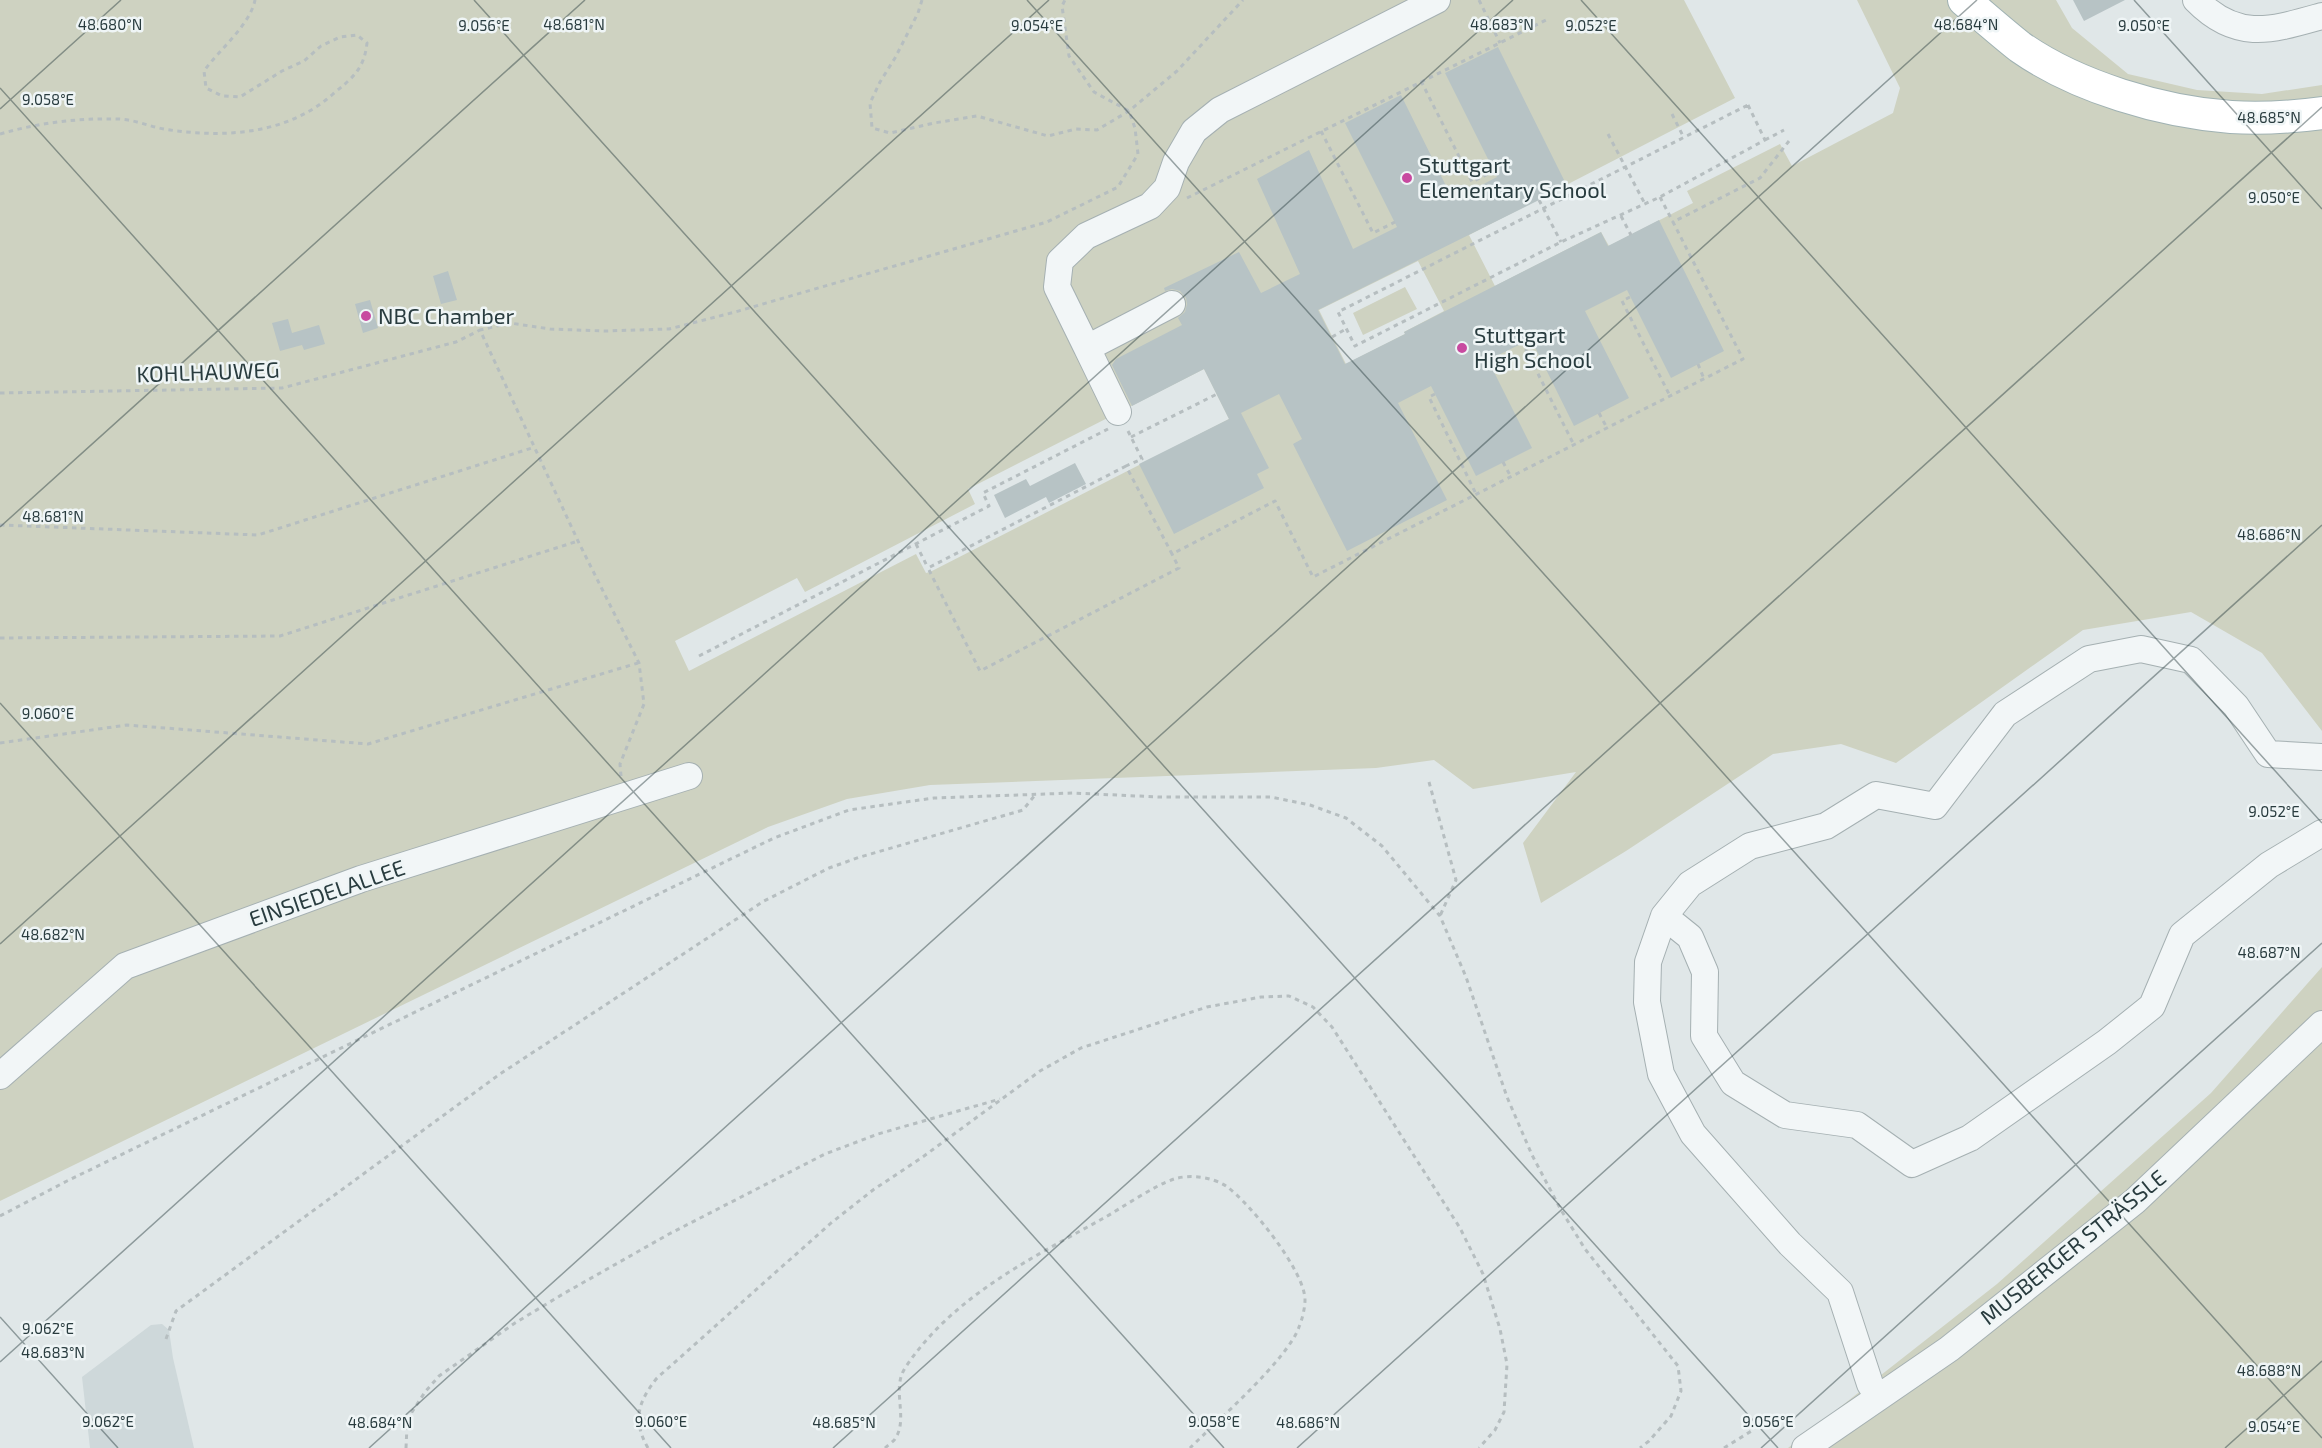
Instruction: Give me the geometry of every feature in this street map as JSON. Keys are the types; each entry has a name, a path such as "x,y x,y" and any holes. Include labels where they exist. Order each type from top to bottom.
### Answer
{"main road":[{"path":"1964,0 2022,47 2084,81 2118,93 2178,109 2230,117 2283,118 2322,113"}],"street":[{"path":"1120,417 1057,287 1059,261 1086,236 1150,206 1167,188 1176,162 1194,131 1220,110 1437,0"},
{"path":"2196,0 2220,21 2249,30 2274,28 2322,15"},
{"path":"1087,348 1172,304"},
{"path":"1878,1397 1870,1384 1840,1292 1790,1244 1693,1134 1661,1074 1647,1002 1648,963 1664,916 1690,884 1750,846 1826,826 1876,795 1935,806 2005,714 2089,659 2141,649 2191,660 2236,706 2268,754 2322,757"},
{"name":"EINSIEDELALLEE","path":"0,1076 125,966 361,879 689,776"},
{"path":"1664,916 1690,937 1705,972 1704,1036 1733,1083 1785,1115 1857,1125 1912,1164 1970,1138 2107,1042 2152,1006 2182,935 2269,865 2322,833"},
{"name":"MUSBERGER STRÄSSLE","path":"1805,1448 1949,1348 2135,1201 2322,1024"}],"path":[{"path":"0,134 51,122 120,118 168,130 215,135 265,129 289,122 317,108 356,74 365,58 367,43 357,35 340,38 321,46 304,61 282,71 240,98 222,96 206,88 204,71 218,52 236,35 254,6 255,0"},
{"path":"922,0 900,49 870,103 872,128 890,133 977,116 1048,136 1076,129 1098,130 1129,111 1177,70 1243,0"},
{"path":"1065,0 1062,6 1069,56 1094,92 1129,111"},
{"path":"1479,0 1500,44"},
{"path":"1204,190 1548,18"},
{"path":"1421,81 1472,182 1494,171"},
{"path":"1764,140 1748,105 1338,312 1355,346 1561,242 1660,197 1784,130"},
{"name":"KOHLHAUWEG","path":"0,393 282,388 456,342 480,330 510,323 550,329 605,331 669,329 747,309 1047,222 1118,187 1138,154 1135,128 1129,111"},
{"path":"1672,114 1684,138"},
{"path":"1321,130 1372,233 1395,222"},
{"path":"1608,134 1645,204"},
{"path":"1673,222 1760,178 1789,141"},
{"path":"1172,555 1275,501 1313,577 1743,359 1660,197"},
{"path":"1539,200 1561,242"},
{"path":"1621,216 1631,235"},
{"path":"1630,297 1622,301 1670,396"},
{"path":"1332,337 1346,329"},
{"path":"480,330 578,541 639,663 644,704 620,764 621,797"},
{"path":"1534,345 1526,350 1574,445"},
{"path":"1698,364 1704,379"},
{"path":"1131,437 1217,394"},
{"path":"1435,394 1429,397 1476,494"},
{"path":"1599,413 1606,428"},
{"path":"699,656 989,506 983,493 1120,417 1142,459 928,568"},
{"path":"0,525 258,535 535,447"},
{"path":"1503,462 1511,477"},
{"path":"916,544 980,671 1179,568 1126,466"},
{"path":"0,638 280,636 578,541"},
{"path":"0,743 127,725 368,744 639,663"},
{"path":"1429,782 1456,880 1440,916"},
{"path":"0,1216 67,1181 774,837 849,810 934,798 1073,793 1159,797 1270,797 1310,805 1346,818 1382,846 1440,916 1466,977 1507,1097 1532,1155 1561,1210 1586,1249 1678,1366 1681,1391 1671,1416 1640,1448"},
{"path":"166,1339 176,1311 500,1074 764,901 829,868 1023,810 1035,795"},
{"path":"648,1448 639,1428 639,1410 644,1394 657,1378 831,1223 873,1190 924,1156 1040,1071 1081,1048 1207,1007 1261,997 1289,996 1313,1007 1332,1027 1460,1228 1483,1274 1508,1364 1504,1412 1495,1430 1479,1448"},
{"path":"406,1448 407,1426 412,1412 424,1392 439,1376 506,1329 563,1294 669,1234 825,1154 878,1134 1001,1099"},
{"path":"885,1448 896,1438 900,1416 898,1392 903,1371 954,1311 1018,1267 1174,1179 1200,1176 1225,1185 1261,1222 1298,1276 1305,1300 1299,1328 1290,1344 1256,1382 1190,1448"},
{"path":"1724,1448 1753,1430"}],"shaded area":[{"path":"162,1324 169,1330 173,1358 194,1448 90,1448 82,1377 151,1325"}],"green space":[{"path":"0,0 1684,0 1735,98 1469,235 1495,286 1601,232 1609,246 1693,203 1687,191 1780,144 1792,166 1893,113 1900,88 1857,0 2056,0 2072,28 2128,74 2197,90 2262,94 2322,85 2322,731 2262,653 2191,612 2083,630 1896,763 1841,744 1773,754 1626,851 1541,903 1523,843 1576,772 1473,789 1434,760 1376,768 930,785 847,799 768,827 0,1201","holes":["1418,261 1444,311 1346,364 1319,310","1204,369 1229,419 930,572 926,573 916,554 689,671 675,641 797,578 805,592 975,504 968,489"]},
{"path":"1405,287 1417,309 1363,335 1353,313"},
{"path":"2322,967 2322,1448 1788,1448 1997,1284 2211,1093"}],"building":[{"path":"2073,0 2125,0 2084,21"},
{"path":"1498,47 1567,186 1318,310 1345,364 1601,232 1608,246 1659,220 1724,351 1671,378 1627,290 1585,311 1629,398 1574,426 1531,339 1488,360 1532,448 1476,476 1431,386 1398,403 1447,500 1347,551 1293,444 1302,439 1279,394 1229,419 1204,369 1132,406 1112,365 1116,359 1182,325 1178,318 1185,312 1186,298 1180,291 1172,289 1165,291 1164,288 1239,252 1261,293 1300,274 1257,179 1309,150 1353,249 1397,227 1345,123 1401,95 1453,200 1497,177 1445,73"},
{"path":"448,271 457,300 441,304 433,276"},
{"name":"NBC Chamber","path":"370,300 378,328 363,333 355,304"},
{"path":"288,319 292,333 319,325 325,344 304,350 302,345 280,351 272,323"},
{"path":"1241,413 1269,468 1257,474 1264,488 1174,534 1139,464"},
{"path":"1075,463 1086,484 1049,503 1046,497 1005,518 994,495 1026,479 1030,486"}],"place":[{"name":"Stuttgart Elementary School","path":"1407,178"},
{"name":"NBC Chamber","path":"366,316"},
{"name":"Stuttgart High School","path":"1462,348"}]}
